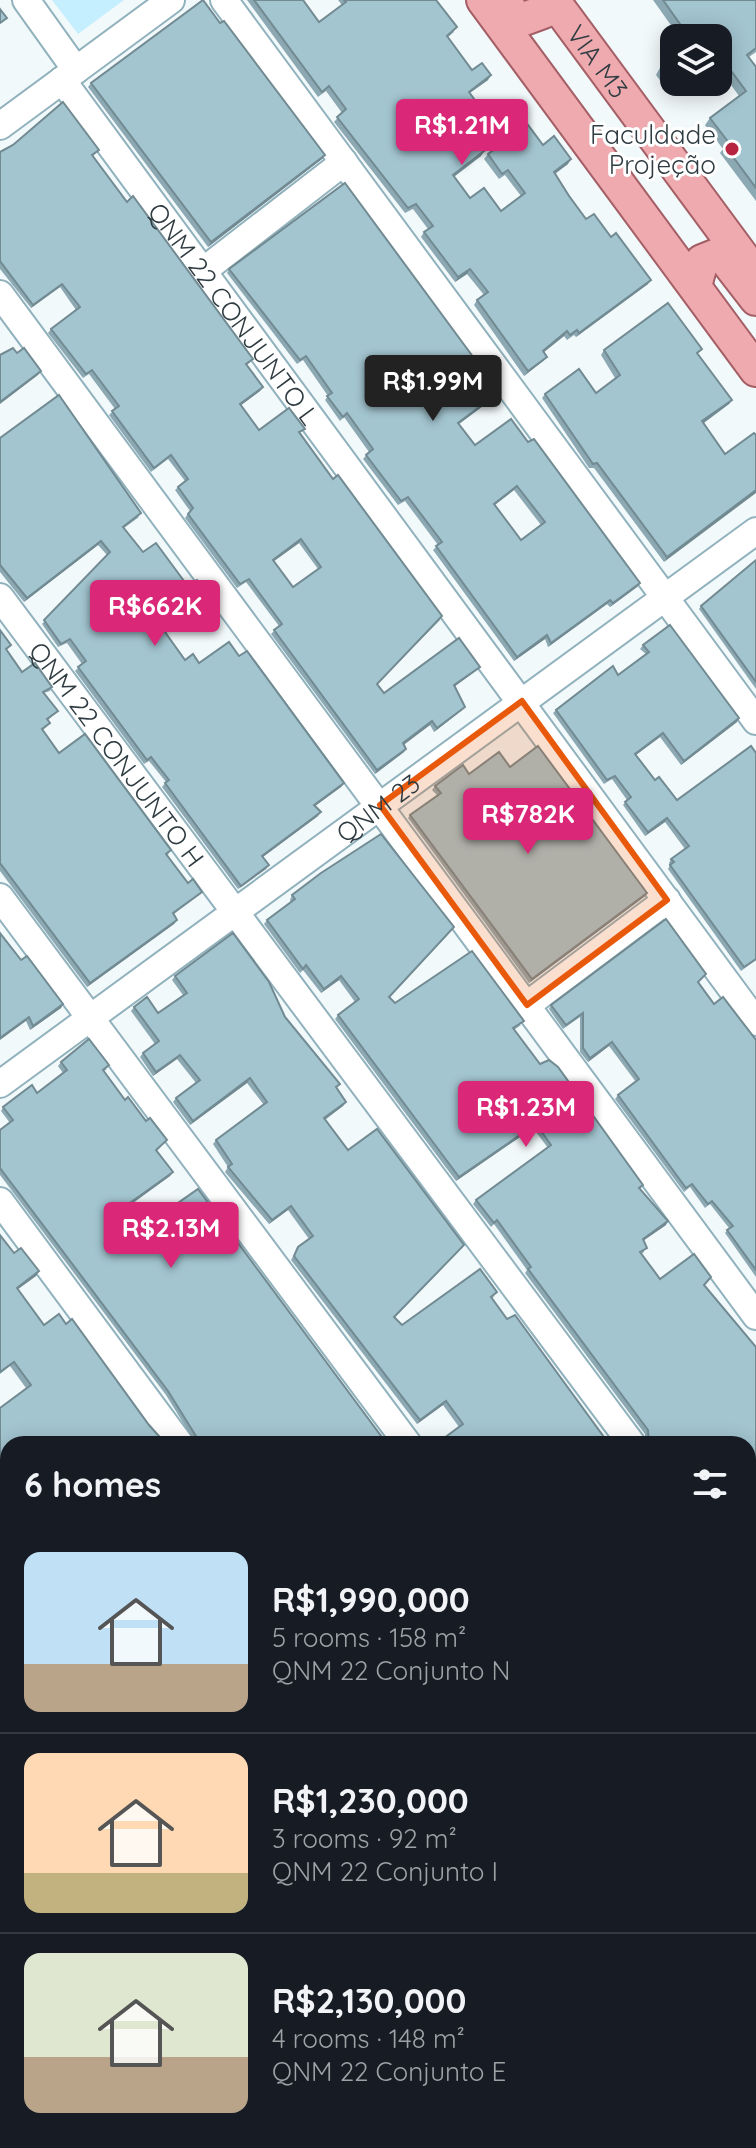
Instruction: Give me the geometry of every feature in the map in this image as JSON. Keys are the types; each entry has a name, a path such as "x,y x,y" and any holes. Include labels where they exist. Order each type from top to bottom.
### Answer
{"main road":[{"path":"483,0 756,370"},
{"path":"503,0 514,15 524,19 543,12 551,0"},
{"name":"VIA M3","path":"551,0 756,275"},
{"path":"695,286 702,261 717,255 725,259 756,299"}],"street":[{"name":"QNM 22 CONJUNTO L","path":"26,0 69,75 203,271 756,1022"},
{"path":"0,126 171,0"},
{"path":"224,0 756,721"},
{"path":"203,271 344,162"},
{"path":"0,294 756,1316"},
{"name":"QNM 23","path":"0,1084 756,531"},
{"name":"QNM 22 CONJUNTO H","path":"0,597 626,1436"},
{"path":"0,897 402,1436"},
{"path":"527,1005 667,900"},
{"path":"0,1201 174,1436"}],"highlighted area":[{"path":"522,701 667,900 527,1005 380,805"}],"shaded area":[{"path":"52,0 124,0 78,34"}],"building":[{"path":"203,0 220,23 224,21 325,155 211,242 91,83"},
{"path":"254,0 303,0 319,22 346,2 344,0 436,0 457,27 447,36 472,70 482,63 491,75 469,92 486,115 467,128 484,151 453,175 470,198 484,188 501,211 525,193 508,170 502,174 488,154 528,125 543,145 554,136 571,159 554,172 569,196 586,219 594,214 611,237 616,233 651,280 579,333 577,330 570,335 567,331 543,351 547,357 528,371 477,300 488,292 470,269 458,277 424,232 433,226 416,204 408,208 337,117 346,109 329,86 322,92"},
{"path":"663,0 756,0 756,48 747,55 756,67 756,188 725,146 729,143 710,118 746,91 732,72 732,24 680,24"},
{"path":"0,9 7,18 0,23"},
{"path":"63,102 99,150 92,155 127,202 133,196 253,359 246,364 263,387 240,404 259,430 289,408 305,429 299,432 333,479 338,475 442,616 377,684 384,693 459,638 480,667 454,685 465,707 437,728 432,721 403,743 406,749 377,770 274,630 282,624 249,579 240,584 188,514 193,508 178,487 188,479 171,455 154,468 112,411 119,406 92,370 86,374 51,329 80,307 62,284 33,305 0,261 0,152 13,145","holes":["301,539 321,567 293,587 273,560"]},
{"path":"345,183 482,369 477,373 494,396 458,423 475,445 511,419 528,442 534,439 640,583 613,603 610,600 551,643 547,635 517,657 436,546 442,542 408,497 401,501 366,455 373,449 347,413 343,417 327,396 332,393 306,356 300,360 229,269","holes":["517,486 545,522 521,540 494,504"]},
{"path":"668,303 702,349 697,353 732,400 702,421 725,454 754,433 756,435 756,490 667,557 597,463 593,464 545,394 579,369 596,393 620,375 604,350"},
{"path":"13,348 17,353 24,348 41,371 0,402 0,355"},
{"path":"59,395 141,513 123,527 143,552 156,543 187,585 197,580 214,603 198,616 194,611 165,632 185,660 193,654 199,663 229,642 239,656 247,651 344,783 314,805 321,812 262,856 269,865 241,886 165,783 169,780 151,757 147,760 78,667 86,661 70,639 61,644 44,620 110,552 101,541 27,598 0,565 0,438"},
{"path":"756,560 756,682 701,606"},
{"path":"670,625 739,718 684,761 663,733 635,754 655,780 659,777 677,800 751,746 756,753 756,959 744,967 670,865 674,862 671,859 689,846 667,818 648,832 625,802 631,797 615,776 607,780 556,710 613,666 618,675 649,652 643,645"},
{"path":"0,630 11,645 6,649 22,672 35,663 52,687 43,692 58,711 47,719 50,723 42,729 59,753 85,734 171,850 166,854 188,883 193,879 202,892 173,913 177,920 90,983 0,863"},
{"path":"538,746 647,893 532,979 410,815 441,793 435,786 463,765 469,774 499,752 510,767"},
{"path":"381,834 454,927 389,997 395,1003 472,951 524,1021 513,1028 540,1064 549,1060 558,1067 643,1185 639,1188 668,1221 643,1239 647,1248 640,1252 660,1279 694,1254 711,1277 704,1285 756,1347 756,1436 648,1436 648,1430 528,1269 531,1267 497,1220 494,1223 476,1200 551,1145 536,1124 459,1177 338,1015 359,999 341,976 324,989 306,965 303,969 267,920 295,899 292,895"},
{"path":"666,919 706,974 698,982 714,1004 723,997 756,1040 756,1270 727,1230 733,1226 712,1201 708,1204 692,1184 686,1188 618,1095 639,1079 612,1042 590,1058 583,1048 583,1013 566,1025 551,1005"},
{"path":"0,933 21,960 27,956 63,1004 33,1026 29,1017 0,1038"},
{"path":"233,933 269,982 285,1017 340,1084 336,1087 346,1102 324,1118 348,1150 377,1129 464,1245 394,1317 402,1325 480,1269 497,1292 491,1297 507,1319 515,1315 603,1436 447,1436 463,1424 446,1401 420,1420 294,1256 298,1247 313,1236 291,1206 272,1220 228,1167 232,1164 216,1140 267,1102 250,1078 193,1121 176,1098 200,1080 180,1055 156,1072 143,1053 159,1041 134,1007 147,997 158,1013 187,993 175,976"},
{"path":"89,1039 109,1065 103,1070 125,1100 128,1097 146,1121 150,1118 167,1140 156,1150 173,1172 109,1218 125,1240 198,1189 381,1436 196,1436 168,1391 0,1168 0,1130 13,1120 3,1107 32,1085 37,1093 67,1070 61,1062"},
{"path":"0,1235 14,1253 21,1248 39,1271 17,1288 44,1325 59,1314 66,1324 72,1319 159,1436 0,1436 0,1408 31,1385 14,1362 0,1372"}],"place":[{"name":"Faculdade Projeção","path":"732,149"}]}
